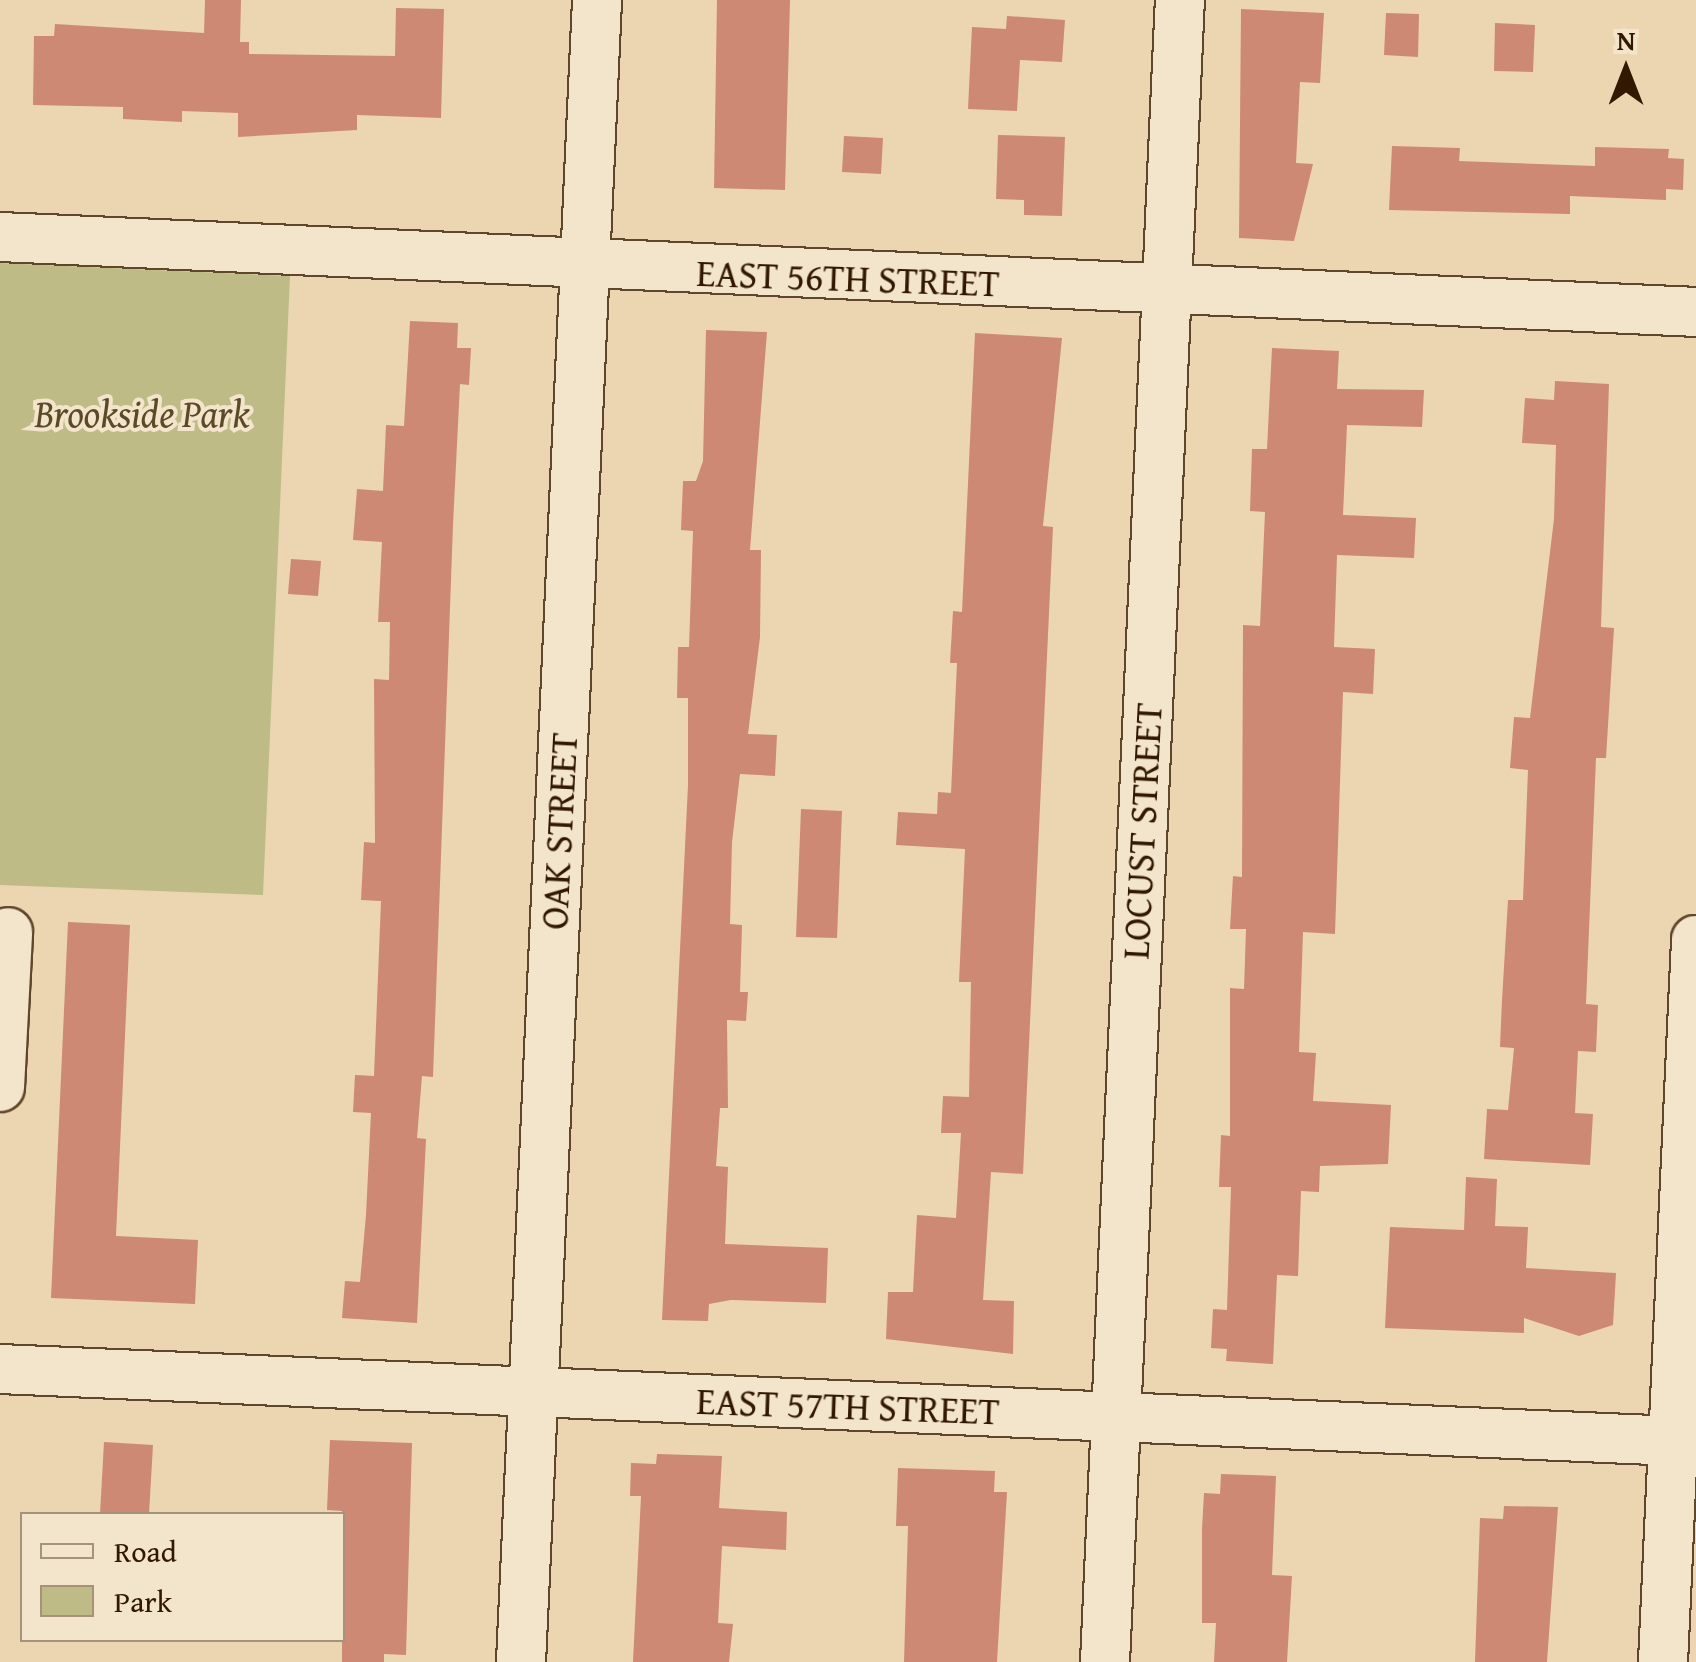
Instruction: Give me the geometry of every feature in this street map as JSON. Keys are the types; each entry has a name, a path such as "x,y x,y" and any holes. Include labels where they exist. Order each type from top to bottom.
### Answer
{"street":[{"name":"OAK STREET","path":"521,1662 597,0"},
{"name":"LOCUST STREET","path":"1104,1662 1180,0"},
{"name":"EAST 56TH STREET","path":"0,237 585,268 1696,312"},
{"path":"0,1087 8,932"},
{"path":"1664,1662 1685,1441 1696,940"},
{"name":"EAST 57TH STREET","path":"0,1370 1685,1441"}],"green space":[{"name":"Brookside Park","path":"0,263 290,276 263,895 0,885"}],"building":[{"path":"205,0 241,0 240,42 249,42 249,54 395,56 396,8 444,9 441,118 357,115 357,130 238,137 238,113 182,111 182,122 123,119 123,107 33,105 34,36 54,36 55,24 204,33"},
{"path":"717,0 790,0 785,190 714,188"},
{"path":"1241,9 1324,13 1320,83 1300,82 1296,163 1313,164 1294,241 1239,238"},
{"path":"1386,13 1419,14 1418,57 1384,55"},
{"path":"1007,16 1065,20 1062,62 1020,60 1017,111 968,109 972,27 1006,29"},
{"path":"1495,23 1535,25 1533,72 1494,71"},
{"path":"998,135 1065,137 1062,216 1024,215 1024,200 996,199"},
{"path":"844,136 883,138 881,174 842,172"},
{"path":"1392,146 1460,148 1459,161 1595,166 1595,147 1669,149 1668,158 1684,159 1683,190 1666,189 1666,200 1570,196 1570,214 1389,210"},
{"path":"410,321 458,323 457,348 471,348 469,385 460,384 433,1077 422,1076 417,1138 426,1139 417,1323 342,1318 345,1281 360,1282 366,1215 371,1113 353,1112 355,1075 374,1076 381,901 361,900 364,842 375,843 374,679 389,680 390,622 378,622 382,542 353,540 357,489 383,491 386,425 404,426"},
{"path":"706,330 767,332 750,550 761,550 760,637 748,734 777,735 775,776 740,774 732,842 730,924 742,925 740,992 748,992 746,1021 727,1020 728,1108 720,1108 716,1166 728,1167 725,1244 828,1248 826,1303 731,1300 709,1304 708,1321 662,1320 688,785 688,698 677,698 678,647 689,647 693,531 681,530 683,481 696,481 703,461"},
{"path":"975,333 1062,338 1043,526 1053,527 1023,1174 991,1172 983,1300 1014,1301 1013,1354 886,1339 888,1292 913,1292 917,1215 956,1218 961,1133 941,1133 943,1096 969,1097 971,982 959,982 965,849 896,845 898,812 937,814 938,792 951,793 957,663 950,663 953,611 962,612"},
{"path":"1272,348 1339,351 1337,389 1424,390 1422,427 1347,425 1343,515 1416,518 1414,558 1337,555 1334,647 1375,649 1373,694 1343,692 1335,934 1303,932 1299,1052 1316,1053 1313,1101 1391,1105 1388,1164 1320,1166 1319,1192 1301,1191 1298,1276 1277,1275 1273,1364 1226,1361 1227,1349 1211,1348 1213,1309 1227,1310 1231,1187 1219,1187 1221,1135 1230,1136 1230,988 1244,989 1246,929 1230,929 1233,876 1242,877 1243,625 1260,626 1265,512 1250,511 1252,449 1267,449"},
{"path":"1555,381 1609,384 1601,627 1614,628 1606,758 1596,758 1586,1004 1598,1005 1596,1052 1578,1051 1575,1113 1593,1114 1590,1165 1484,1159 1487,1109 1508,1110 1514,1048 1500,1047 1502,1000 1508,900 1523,900 1528,770 1510,768 1514,717 1530,718 1554,519 1556,445 1522,443 1525,398 1554,400"},
{"path":"291,559 321,561 318,596 288,594"},
{"path":"801,809 842,811 837,938 796,937"},
{"path":"68,922 130,925 116,1236 198,1240 195,1304 51,1298"},
{"path":"1466,1177 1497,1179 1495,1226 1528,1227 1526,1268 1616,1273 1613,1325 1579,1336 1524,1318 1524,1333 1385,1328 1390,1227 1464,1230"},
{"path":"330,1440 412,1443 406,1655 384,1654 384,1662 342,1662 345,1512 327,1510"},
{"path":"104,1442 153,1445 149,1512 100,1512"},
{"path":"657,1454 722,1456 719,1508 787,1512 786,1550 722,1546 718,1623 733,1624 729,1662 633,1662 641,1496 630,1496 631,1463 656,1464"},
{"path":"898,1468 995,1471 994,1492 1007,1492 997,1662 904,1662 908,1526 896,1526"},
{"path":"1221,1474 1276,1476 1272,1575 1292,1576 1287,1662 1214,1662 1216,1623 1202,1623 1202,1529 1204,1493 1220,1494"},
{"path":"1504,1506 1558,1507 1547,1662 1475,1662 1480,1518 1503,1519"}]}
